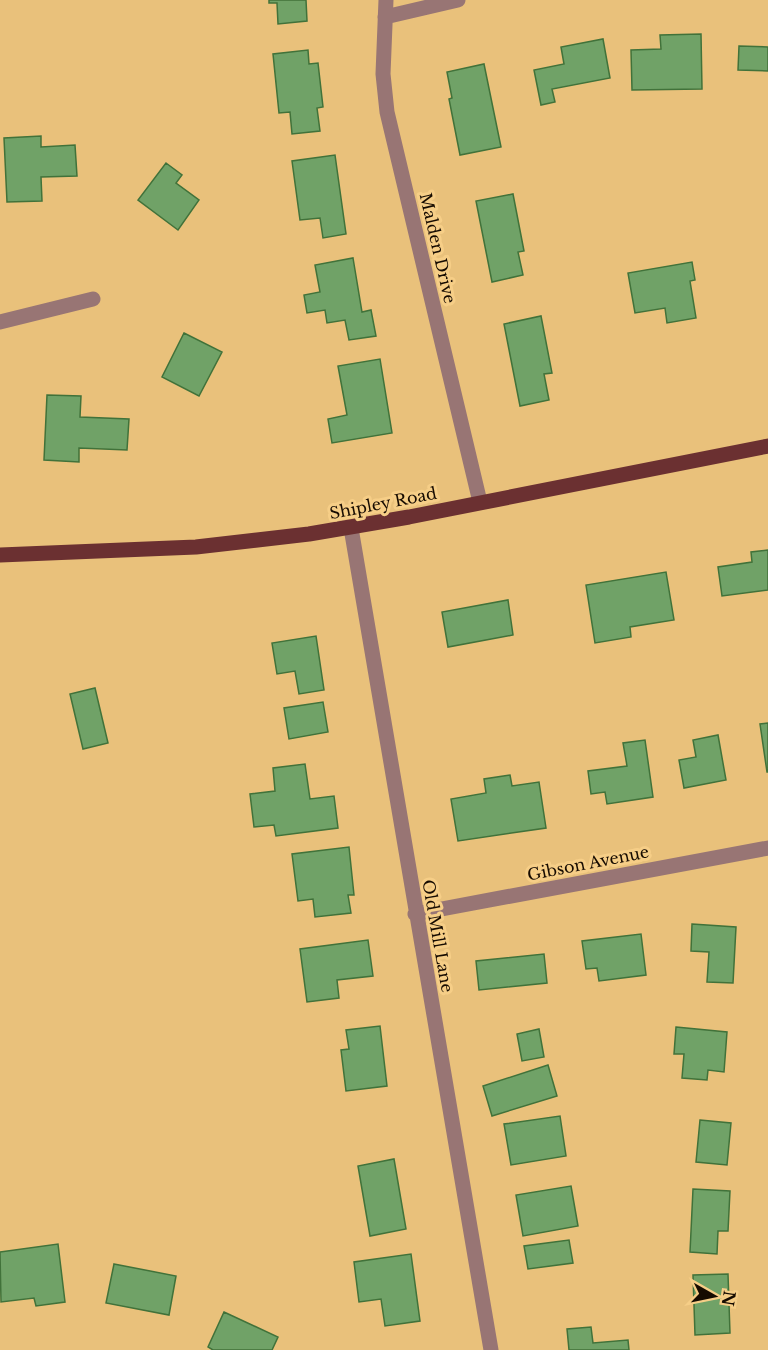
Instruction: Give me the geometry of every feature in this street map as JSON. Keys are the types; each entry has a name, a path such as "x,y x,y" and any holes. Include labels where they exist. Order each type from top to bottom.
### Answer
{"main road":[{"name":"Shipley Road","path":"0,555 196,547 351,528 768,446"}],"street":[{"name":"Malden Drive","path":"386,0 384,74 387,112 480,502"},
{"path":"386,17 458,0"},
{"path":"0,322 93,299"},
{"name":"Old Mill Lane","path":"351,528 491,1350"},
{"name":"Gibson Avenue","path":"415,914 768,848"}],"building":[{"path":"269,0 306,0 307,21 278,24 277,3 269,3"},
{"path":"701,34 702,89 632,90 631,50 661,49 660,35"},
{"path":"603,39 610,78 552,89 555,102 541,105 534,70 564,64 561,47"},
{"path":"739,46 768,47 768,71 738,70"},
{"path":"308,50 309,64 318,63 323,107 317,108 320,131 292,134 290,112 279,113 273,54"},
{"path":"484,64 501,147 460,155 449,99 452,98 447,72"},
{"path":"41,136 41,147 75,145 77,176 41,177 42,201 7,202 4,138"},
{"path":"335,155 346,234 323,238 320,218 300,220 292,161"},
{"path":"166,163 182,175 176,183 199,200 178,230 138,200"},
{"path":"513,194 524,251 518,252 523,275 492,282 476,201"},
{"path":"353,258 362,312 371,310 376,336 349,340 345,320 327,323 325,310 307,313 304,295 320,292 315,265"},
{"path":"692,262 695,280 690,281 696,318 667,323 665,308 635,313 628,273"},
{"path":"541,316 552,373 544,374 549,400 520,406 504,324"},
{"path":"184,333 222,352 199,396 162,377"},
{"path":"380,359 392,433 332,443 328,419 347,415 338,366"},
{"path":"47,395 81,396 80,417 129,419 127,450 79,448 79,462 44,460"},
{"path":"768,550 768,590 722,596 718,567 752,562 751,552"},
{"path":"666,572 674,620 630,627 631,637 595,643 586,585"},
{"path":"508,600 513,635 448,647 442,612"},
{"path":"316,636 324,690 299,694 295,671 277,674 272,643"},
{"path":"95,688 108,743 83,749 70,694"},
{"path":"323,702 328,732 289,739 284,708"},
{"path":"768,723 768,772 767,772 760,724"},
{"path":"718,735 726,780 684,788 679,760 696,757 693,740"},
{"path":"645,740 653,797 607,804 605,792 591,794 588,771 627,766 623,743"},
{"path":"305,764 310,799 334,796 338,828 276,836 274,825 254,827 250,794 275,791 273,768"},
{"path":"510,775 512,786 539,782 546,828 458,841 451,799 486,793 484,779"},
{"path":"349,847 354,895 348,895 351,913 315,917 313,899 298,901 292,854"},
{"path":"692,924 736,927 733,983 707,982 709,952 691,951"},
{"path":"641,934 646,975 599,981 597,968 586,969 582,941"},
{"path":"368,940 373,976 337,980 339,998 307,1002 300,949"},
{"path":"544,954 547,983 479,990 476,961"},
{"path":"380,1026 387,1086 346,1091 341,1050 349,1049 346,1030"},
{"path":"676,1027 727,1032 724,1072 708,1070 707,1080 682,1078 684,1054 674,1054"},
{"path":"539,1029 544,1057 522,1061 517,1034"},
{"path":"548,1065 557,1096 492,1116 483,1086"},
{"path":"560,1116 566,1156 511,1165 504,1124"},
{"path":"700,1120 731,1123 727,1165 696,1162"},
{"path":"394,1159 406,1229 370,1236 358,1166"},
{"path":"571,1186 578,1226 523,1236 516,1195"},
{"path":"693,1189 730,1191 728,1231 718,1231 717,1254 690,1252"},
{"path":"569,1240 573,1263 528,1269 524,1246"},
{"path":"58,1244 65,1302 36,1306 34,1298 1,1302 0,1252"},
{"path":"411,1254 420,1321 385,1326 381,1299 359,1302 354,1262"},
{"path":"114,1264 176,1276 169,1315 106,1303"},
{"path":"728,1274 730,1333 695,1335 693,1275"},
{"path":"224,1312 278,1337 272,1350 213,1350 208,1347"},
{"path":"591,1327 593,1343 628,1340 629,1350 569,1350 567,1329"}]}
